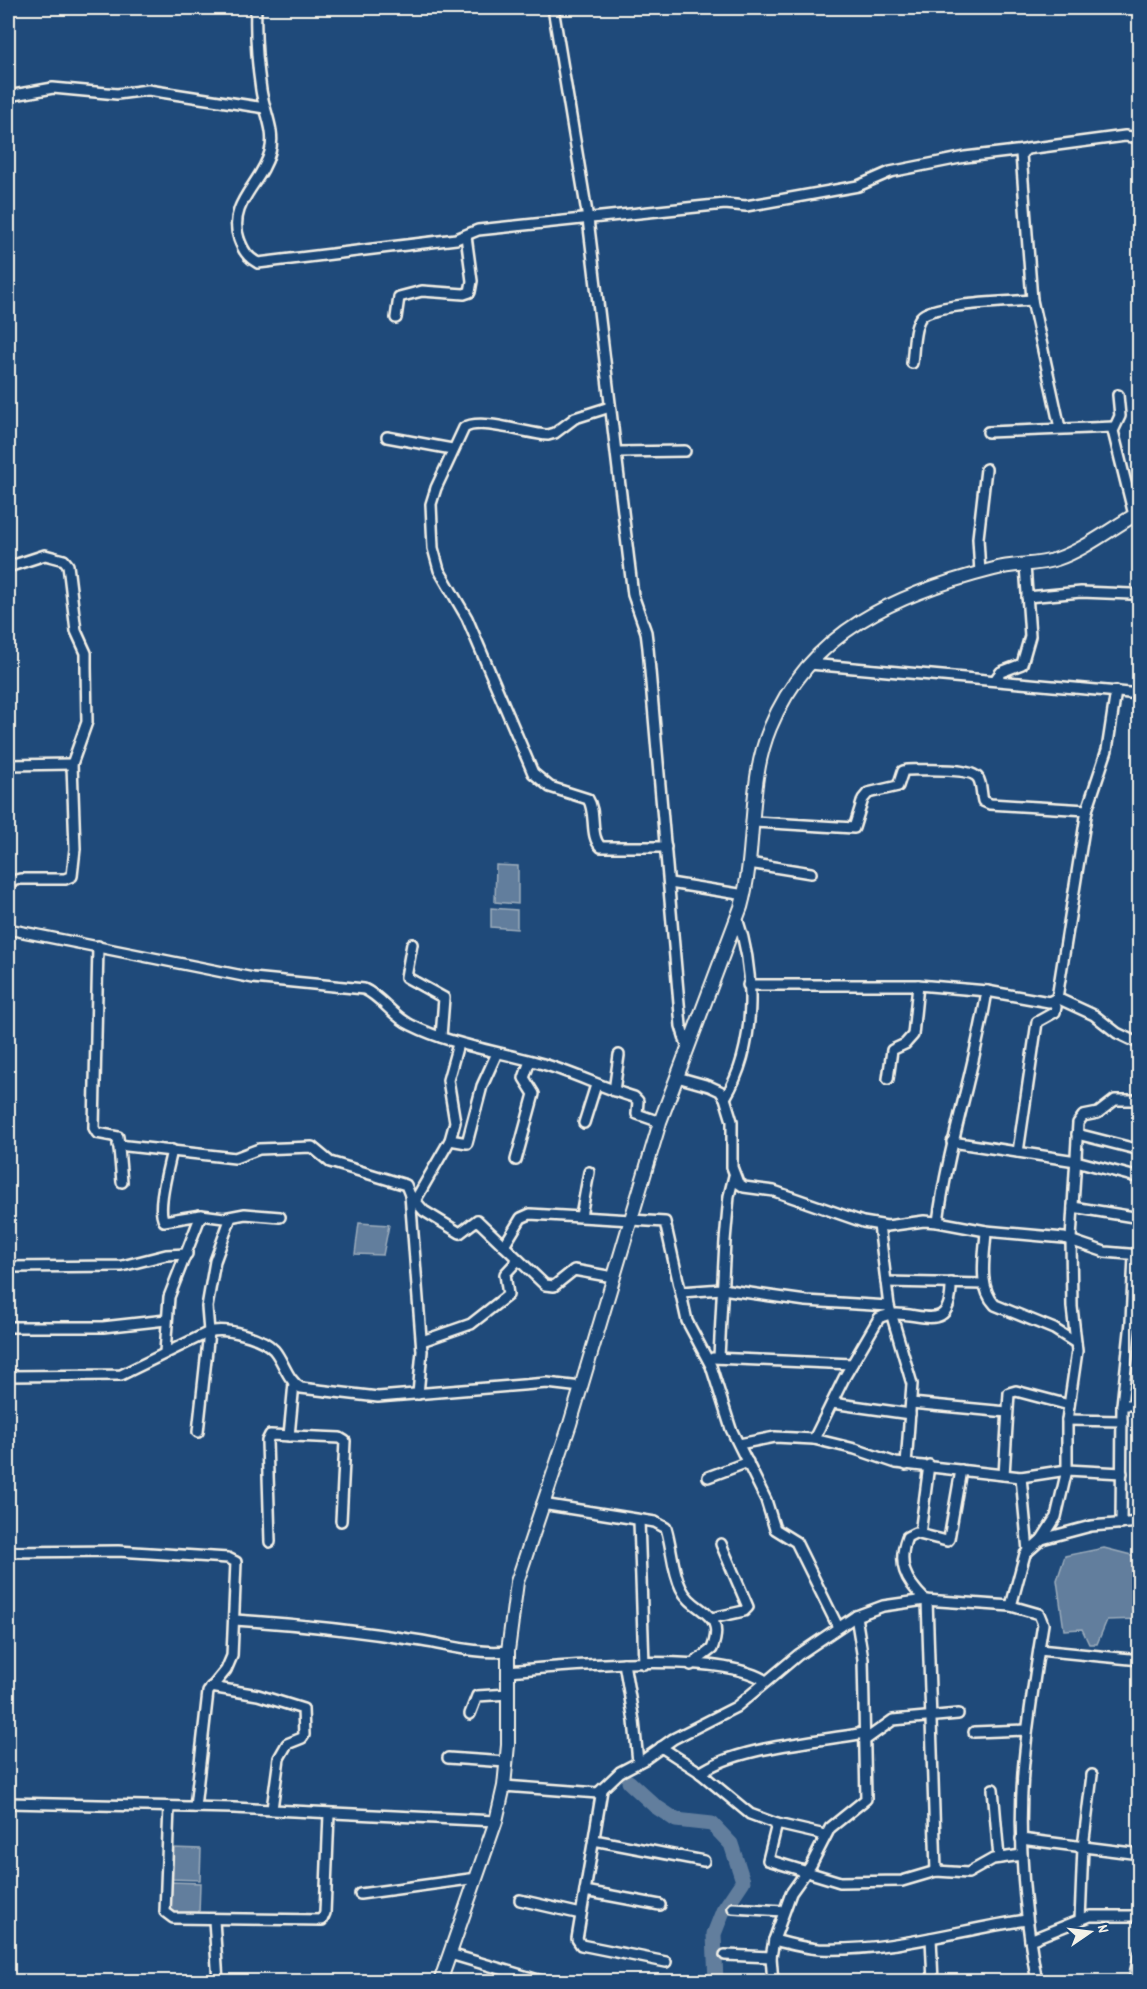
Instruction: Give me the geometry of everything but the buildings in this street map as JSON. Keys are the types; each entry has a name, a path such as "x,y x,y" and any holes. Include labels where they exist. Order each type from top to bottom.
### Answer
{"street":[{"path":"256,8 259,80 272,131 271,151 266,164 239,206 235,217 238,236 249,258 258,263 466,236 478,230 714,205 746,206 858,186 890,172 954,159 1132,135 1140,138"},
{"path":"553,8 588,219 610,407 618,452 633,595 646,632 681,1026 688,1049"},
{"path":"8,96 53,88 117,94 148,90 265,108"},
{"path":"1024,150 1021,157 1032,300 1060,428"},
{"path":"396,318 399,297 422,291 464,294 470,292 472,281 466,236"},
{"path":"912,363 917,325 921,316 927,312 952,306 1032,300"},
{"path":"440,1982 496,1821 504,1786 508,1652 518,1582 581,1387 660,1122 745,895 762,753 770,728 800,676 810,664 837,640 896,600 980,573 1060,557 1137,513 1115,441 1114,427 1120,416 1118,395"},
{"path":"610,407 586,413 548,435 495,426 468,426 453,449 431,504 434,548 439,570 467,618 533,773 550,787 588,799 593,811 598,845 607,848 666,848"},
{"path":"988,432 1114,427"},
{"path":"387,437 453,449"},
{"path":"618,452 685,451"},
{"path":"980,573 978,538 986,469"},
{"path":"8,567 45,555 64,560 68,565 75,631 86,653 87,722 72,764 75,849 72,876 65,879 20,879 8,882"},
{"path":"995,680 1000,672 1017,667 1025,660 1030,636 1025,565"},
{"path":"1027,597 1081,592 1131,594"},
{"path":"810,664 1140,694"},
{"path":"1017,1152 1037,1022 1055,1012 1055,999 1088,810 1107,750 1116,691"},
{"path":"8,765 72,764"},
{"path":"754,822 854,828 857,825 863,799 868,793 897,786 903,771 907,770 951,770 974,774 979,780 983,801 990,804 1088,810"},
{"path":"749,863 811,873"},
{"path":"670,883 745,895"},
{"path":"725,1098 739,1071 750,1010 745,946 737,918"},
{"path":"8,929 253,978 364,989 376,996 393,1015 441,1037 458,1044 530,1060 636,1098 637,1114 660,1122"},
{"path":"412,944 406,977 444,998 441,1037"},
{"path":"98,946 94,1128 97,1133 117,1136 122,1182"},
{"path":"748,985 918,985 1055,999 1094,1015 1117,1034 1140,1044"},
{"path":"888,1080 892,1050 905,1044 913,1035 918,985"},
{"path":"938,1222 952,1142 980,1036 987,991"},
{"path":"418,1394 422,1341 413,1197 450,1140 455,1115 448,1092 448,1080 458,1044"},
{"path":"450,1140 463,1145 469,1140 482,1086 497,1053"},
{"path":"614,1091 619,1055"},
{"path":"516,1160 534,1094 524,1078 530,1060"},
{"path":"677,1077 720,1091 725,1098 732,1122 734,1176 729,1196 719,1357"},
{"path":"584,1123 596,1085"},
{"path":"1011,1606 1023,1558 1042,1539 1056,1517 1067,1470 1067,1420 1076,1343 1072,1307 1071,1239 1078,1123 1083,1116 1098,1113 1115,1100 1140,1100"},
{"path":"1077,1134 1140,1150"},
{"path":"952,1142 1076,1161 1140,1178"},
{"path":"118,1145 235,1158 259,1149 312,1147 330,1162 402,1183 424,1211 460,1233 477,1221 550,1287 574,1270 613,1277"},
{"path":"172,1150 163,1197 162,1219 167,1221 201,1215 231,1217 245,1214 280,1217"},
{"path":"581,1216 589,1172"},
{"path":"734,1176 744,1187 774,1191 835,1215 879,1225 938,1222 986,1231 1071,1239 1105,1252 1137,1255 1122,1405 1121,1524"},
{"path":"1073,1207 1140,1218"},
{"path":"504,1246 521,1218 537,1213 665,1222 687,1321 707,1359 739,1444 766,1500 775,1529 796,1542 838,1627"},
{"path":"165,1352 166,1320 170,1297 201,1215"},
{"path":"198,1432 209,1332 206,1320 211,1281 231,1217"},
{"path":"879,1225 890,1310 908,1364 912,1384 906,1465"},
{"path":"986,1231 985,1293 995,1305 1054,1329 1076,1343"},
{"path":"8,1267 122,1266 166,1255 187,1254"},
{"path":"422,1341 477,1321 508,1295 505,1274 518,1260"},
{"path":"886,1282 984,1284"},
{"path":"681,1292 722,1289 890,1310 927,1318 944,1313 951,1302 951,1283"},
{"path":"814,1438 852,1364 879,1318 890,1310"},
{"path":"8,1328 104,1327 166,1320"},
{"path":"8,1376 121,1375 209,1332 228,1330 273,1349 294,1383 301,1388 366,1397 537,1383 581,1387"},
{"path":"707,1359 719,1357 852,1364"},
{"path":"289,1436 294,1383"},
{"path":"1004,1475 1009,1393 1016,1391 1069,1405"},
{"path":"832,1402 910,1414"},
{"path":"911,1403 1007,1412"},
{"path":"1122,1405 1140,1405"},
{"path":"1067,1420 1122,1421"},
{"path":"270,1542 267,1441 270,1435 340,1438 345,1441 342,1521"},
{"path":"739,1444 774,1437 814,1438 906,1465 929,1465 1021,1478 1067,1470 1122,1473"},
{"path":"708,1477 748,1462"},
{"path":"920,1534 929,1465"},
{"path":"936,1871 926,1600 907,1579 902,1565 907,1536 920,1534 946,1541 949,1539 961,1470"},
{"path":"1021,1478 1028,1551"},
{"path":"542,1504 655,1522 666,1528 681,1588 712,1618 716,1634 712,1649 691,1665"},
{"path":"639,1521 644,1664"},
{"path":"1042,1539 1091,1526 1140,1522"},
{"path":"712,1618 744,1611 748,1607 721,1544"},
{"path":"8,1552 118,1551 228,1558 236,1562 235,1620 231,1662 211,1687 206,1706 195,1807"},
{"path":"504,1786 594,1793 602,1790 620,1772 746,1700 798,1655 838,1627 856,1616 883,1606 926,1600 1011,1606 1042,1618 1023,1773 1021,1839 1026,1920 1037,1982"},
{"path":"772,1982 771,1957 774,1940 791,1893 807,1873 825,1834 866,1799 863,1659 856,1616"},
{"path":"235,1620 341,1630 423,1641 472,1652 508,1652"},
{"path":"1039,1650 1140,1660"},
{"path":"508,1671 624,1663 691,1665 743,1669 766,1681"},
{"path":"624,1663 638,1762"},
{"path":"211,1687 258,1695 303,1709 302,1738 287,1744 279,1758 272,1809"},
{"path":"470,1714 477,1696 508,1694"},
{"path":"699,1772 737,1754 864,1737 893,1720 958,1713"},
{"path":"974,1732 1028,1730"},
{"path":"661,1747 690,1765 742,1809 777,1824 825,1834"},
{"path":"448,1758 506,1762"},
{"path":"1080,1920 1083,1847 1092,1775"},
{"path":"993,1789 999,1858"},
{"path":"602,1790 577,1939 581,1945 666,1962"},
{"path":"8,1803 272,1809 329,1814 496,1821"},
{"path":"169,1807 166,1915 173,1918 214,1920 321,1920 325,1912 329,1814"},
{"path":"777,1824 768,1860 840,1882 902,1881 936,1871 968,1873 999,1858 1022,1855"},
{"path":"1021,1839 1140,1854"},
{"path":"594,1840 704,1861"},
{"path":"360,1894 477,1878"},
{"path":"585,1891 660,1905"},
{"path":"520,1900 581,1914"},
{"path":"733,1908 783,1911"},
{"path":"1030,1940 1099,1914 1140,1916"},
{"path":"214,1920 218,1982"},
{"path":"774,1940 808,1948 830,1949 932,1938 1026,1920"},
{"path":"932,1938 933,1982"},
{"path":"1133,1982 1140,1953"},
{"path":"450,1954 545,1982"},
{"path":"725,1955 771,1957"}],"water":[{"path":"496,865 518,866 518,904 495,902"},
{"path":"491,908 517,910 517,929 491,927"},
{"path":"359,1223 389,1225 383,1255 355,1254"},
{"path":"1104,1548 1135,1556 1139,1562 1139,1619 1107,1620 1097,1644 1089,1644 1082,1629 1064,1630 1057,1580 1065,1556"},
{"path":"172,1848 201,1849 200,1880 171,1879"},
{"path":"171,1882 200,1883 199,1914 170,1913"}],"waterway":[{"path":"629,1782 655,1806 676,1820 712,1824 731,1844 743,1881 723,1911 714,1934 716,1982"}]}
